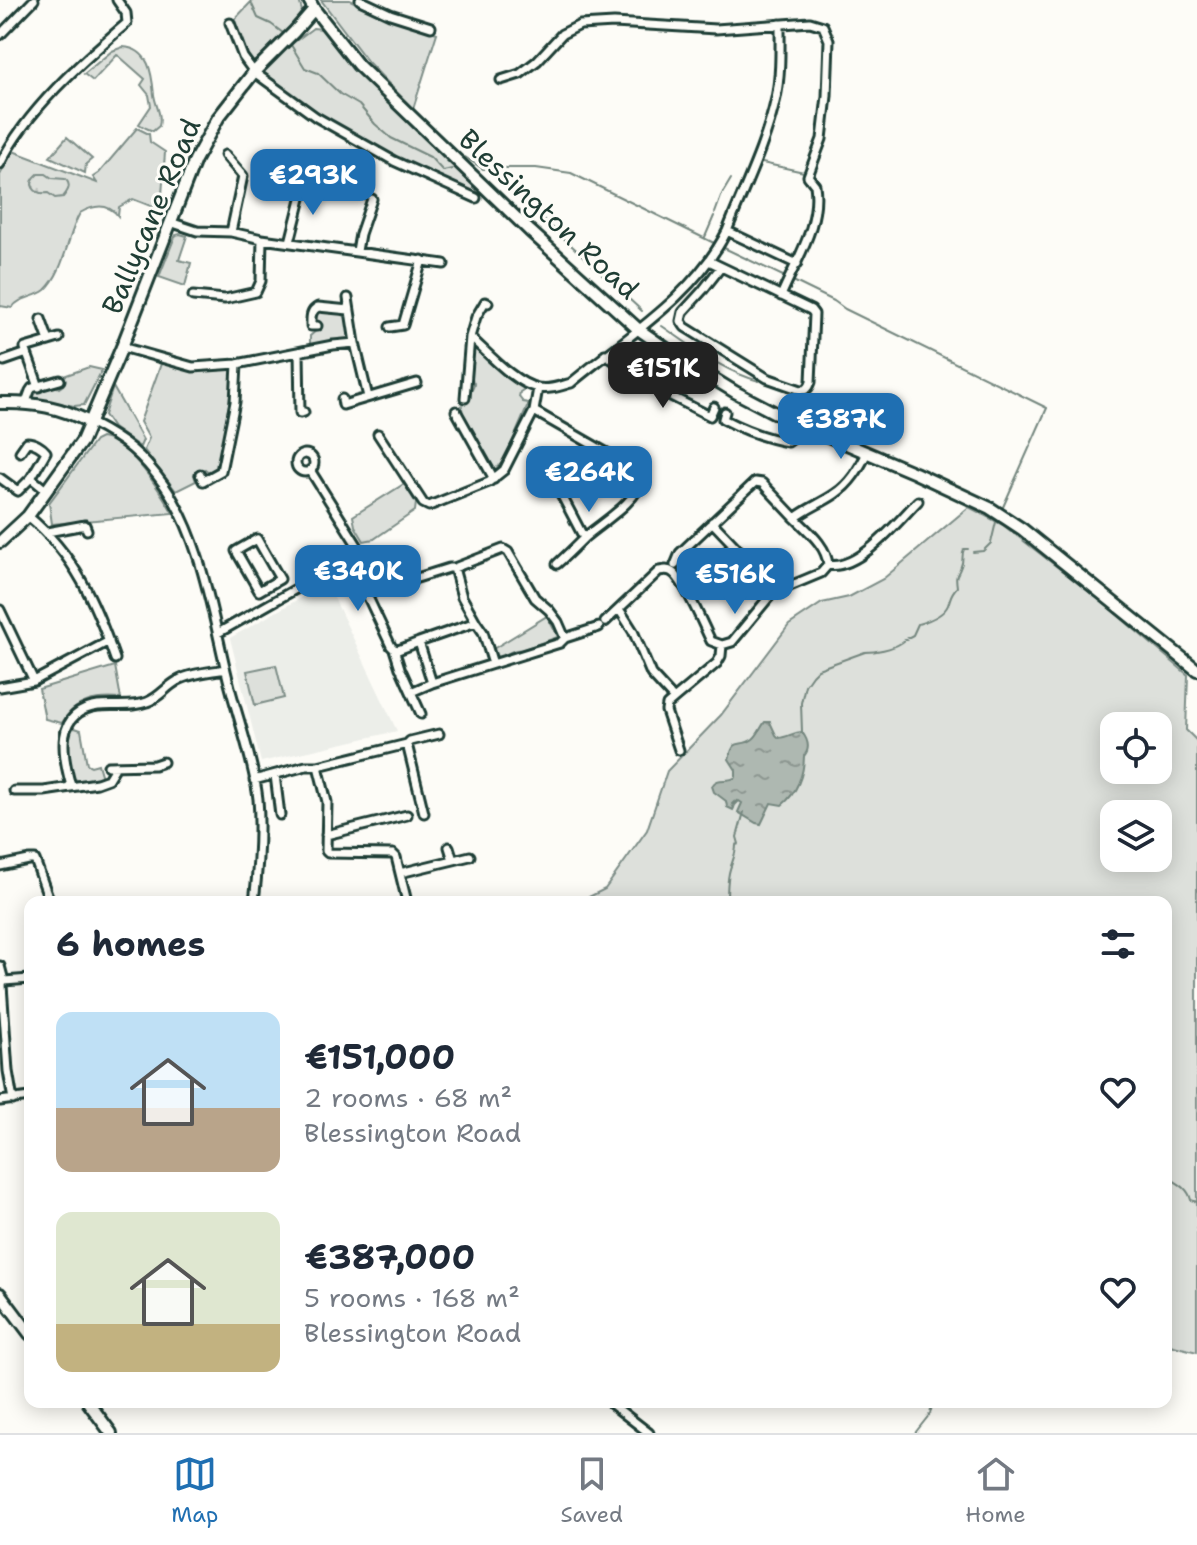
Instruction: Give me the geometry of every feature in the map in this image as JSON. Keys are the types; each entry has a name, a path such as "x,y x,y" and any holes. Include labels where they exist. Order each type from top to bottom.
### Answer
{"main road":[{"name":"Ballycane Road","path":"0,542 28,516 82,441 195,160 218,118 254,72 294,32 312,4"},
{"name":"Blessington Road","path":"312,4 358,65 522,224 638,329 735,392 1007,518 1197,670"},
{"path":"0,403 26,402 51,407 91,423"},
{"path":"0,1294 24,1326"},
{"path":"92,1408 111,1433"}],"street":[{"path":"0,35 34,0"},
{"path":"0,164 4,148 40,108 86,57 127,23 126,13 117,0"},
{"path":"360,0 390,14 431,27"},
{"path":"501,80 520,74 562,34 580,25 614,23 716,29 810,22 823,26 829,40 827,96 822,139 808,176 815,185 814,213 810,232 781,296"},
{"path":"230,23 243,57 254,72 316,117 394,161 476,198"},
{"path":"470,337 519,380 538,388 554,388 571,383 669,305 709,261 721,242 756,161 776,99 780,24"},
{"path":"225,155 243,176 231,232"},
{"path":"290,242 308,171 314,173"},
{"path":"357,251 372,199"},
{"path":"170,222 197,231 231,232 444,264"},
{"path":"727,231 797,264"},
{"path":"193,296 225,299 256,292 261,281 262,239"},
{"path":"390,327 403,325 422,260"},
{"path":"709,261 811,310 814,314 811,382 806,390 767,378 685,327 681,321 683,312 721,267"},
{"path":"348,298 368,397"},
{"path":"465,398 470,337 476,317 485,302 488,303"},
{"path":"317,326 311,326 311,314 318,307 349,310"},
{"path":"41,319 49,341"},
{"path":"39,387 25,348 59,338"},
{"path":"122,347 193,367 237,364 355,343"},
{"path":"299,352 300,413 304,412"},
{"path":"4,361 27,353"},
{"path":"605,354 643,382 710,416 714,407"},
{"path":"200,474 203,481 221,471 235,402 237,364"},
{"path":"26,402 30,391 60,380"},
{"path":"342,399 343,405 417,383"},
{"path":"378,434 426,506 433,505 494,479 504,470 534,411 538,388"},
{"path":"456,411 494,479"},
{"path":"534,411 635,469 643,477 641,487 625,504 557,564"},
{"path":"725,412 723,419 749,432 788,442 795,437 800,424"},
{"path":"91,423 137,451 165,486 190,534 218,633 258,802 259,854 255,896"},
{"path":"0,478 18,491 31,478 46,452 27,442 20,452"},
{"path":"795,518 839,492 859,469 867,453"},
{"path":"218,633 356,555 357,545 310,470"},
{"path":"550,473 584,538"},
{"path":"31,478 47,491"},
{"path":"556,485 565,481"},
{"path":"411,692 560,643 565,638 602,625 659,571 664,570 675,574 687,592 711,641 722,645 732,642 774,591 821,573 828,565 828,557 772,492 755,482 680,553 675,565"},
{"path":"828,565 838,566 864,554 918,501"},
{"path":"28,516 47,532 72,563 94,604 115,659"},
{"path":"712,522 774,591"},
{"path":"47,532 86,527"},
{"path":"257,539 280,579 269,585 259,591 236,551 257,539"},
{"path":"687,592 698,586 733,544"},
{"path":"366,594 454,568 499,549 506,550 535,598 558,622 565,638"},
{"path":"350,559 394,649 421,714"},
{"path":"454,568 462,597 483,632 493,664"},
{"path":"269,585 278,600"},
{"path":"619,609 633,631 651,674 674,699"},
{"path":"0,610 34,681"},
{"path":"394,649 476,622"},
{"path":"0,687 34,681 109,641"},
{"path":"419,642 432,683"},
{"path":"679,750 666,711 667,705 720,660 722,645"},
{"path":"71,786 64,740 69,721 76,714 98,706 144,703 182,679 225,669"},
{"path":"12,686 15,697"},
{"path":"254,780 439,734"},
{"path":"407,744 424,813"},
{"path":"14,791 44,791 97,783 108,779 112,766 163,762"},
{"path":"318,766 327,802 328,853 393,854 406,896"},
{"path":"275,775 280,815"},
{"path":"326,835 407,815"},
{"path":"376,822 379,832"},
{"path":"449,847 453,860"},
{"path":"400,873 470,856"},
{"path":"0,866 35,860 48,896"},
{"path":"0,966 4,981 5,1032 13,1100"},
{"path":"4,981 24,979"},
{"path":"0,1101 24,1098"},
{"path":"617,1408 649,1433"}],"shaded area":[{"path":"327,583 397,731 261,762 230,638"}],"green space":[{"path":"253,0 299,0 302,11 274,45 254,62 244,56 231,23"},
{"path":"321,0 350,0 388,18 437,33 413,109 368,62"},
{"path":"313,28 322,29 355,69 482,195 479,198 394,159 317,116 259,72"},
{"path":"123,47 139,52 148,64 160,118 159,126 153,131 139,124 151,106 149,95 141,85 145,79 119,56 93,81 84,74 112,51"},
{"path":"137,128 149,134 150,142 165,152 161,210 133,199 119,207 118,216 110,209 100,207 80,213 52,282 45,290 12,308 0,306 0,175 13,151 97,183 93,177"},
{"path":"67,137 92,159 86,164 85,173 50,157"},
{"path":"38,174 65,179 68,190 63,197 55,198 36,191 32,185"},
{"path":"180,234 187,236 179,260 191,263 185,286 159,277 174,239"},
{"path":"318,311 338,313 349,319 352,339 349,342 310,345 310,336 321,330 315,319"},
{"path":"475,348 480,348 513,380 526,388 519,397 529,403 504,461 493,471 463,416 461,399 474,386 469,376"},
{"path":"162,361 229,368 234,373 218,469 210,473 205,469 194,475 196,481 176,491 144,450 149,438 140,422"},
{"path":"89,367 102,370 84,405 74,406 32,396 35,390 54,385 59,388 63,385 61,377"},
{"path":"113,387 143,440 140,447 113,428 104,415"},
{"path":"101,438 112,441 133,457 173,513 52,524 49,503 95,441"},
{"path":"404,484 416,503 415,511 374,539 364,541 353,516"},
{"path":"969,507 1003,525 1101,601 1188,675 1186,730 1197,741 1197,1352 1172,1346 1172,896 591,896 605,889 647,830 667,771 721,715 789,625 822,603 849,597 883,579"},
{"path":"547,616 558,637 497,657 493,649"},
{"path":"276,665 284,698 255,705 247,671"},
{"path":"115,666 121,699 87,702 73,709 62,723 45,719 39,689"},
{"path":"70,729 81,730 87,764 98,764 102,778 80,781 73,778 67,744"}],"water":[{"path":"765,722 770,722 779,738 802,732 808,747 796,789 782,805 771,803 761,824 738,812 742,803 737,803 737,800 735,805 734,802 732,804 733,810 727,807 726,801 714,792 712,786 717,781 736,777 736,770 729,759 733,747 753,739"}],"waterway":[{"path":"250,0 258,18 283,33"},
{"path":"291,45 305,68 318,73 340,94 359,105 391,138 430,157 443,171 452,169"},
{"path":"465,157 483,169 488,168 642,311"},
{"path":"762,163 804,172"},
{"path":"488,168 536,168 571,173 716,244"},
{"path":"715,213 731,179"},
{"path":"705,237 714,216"},
{"path":"722,247 785,277"},
{"path":"791,280 1047,408 1003,507"},
{"path":"662,326 720,365 759,381"},
{"path":"973,552 983,551 991,543 996,522"},
{"path":"802,732 801,703 805,685 812,675 818,669 865,652 897,645 913,635 918,624 943,612 957,587 956,577 962,564 963,551 968,549"},
{"path":"727,896 728,876 736,845 739,844 737,837 744,812"},
{"path":"1172,1180 1182,1186 1191,1200 1197,1202"},
{"path":"915,1433 932,1408"}]}
